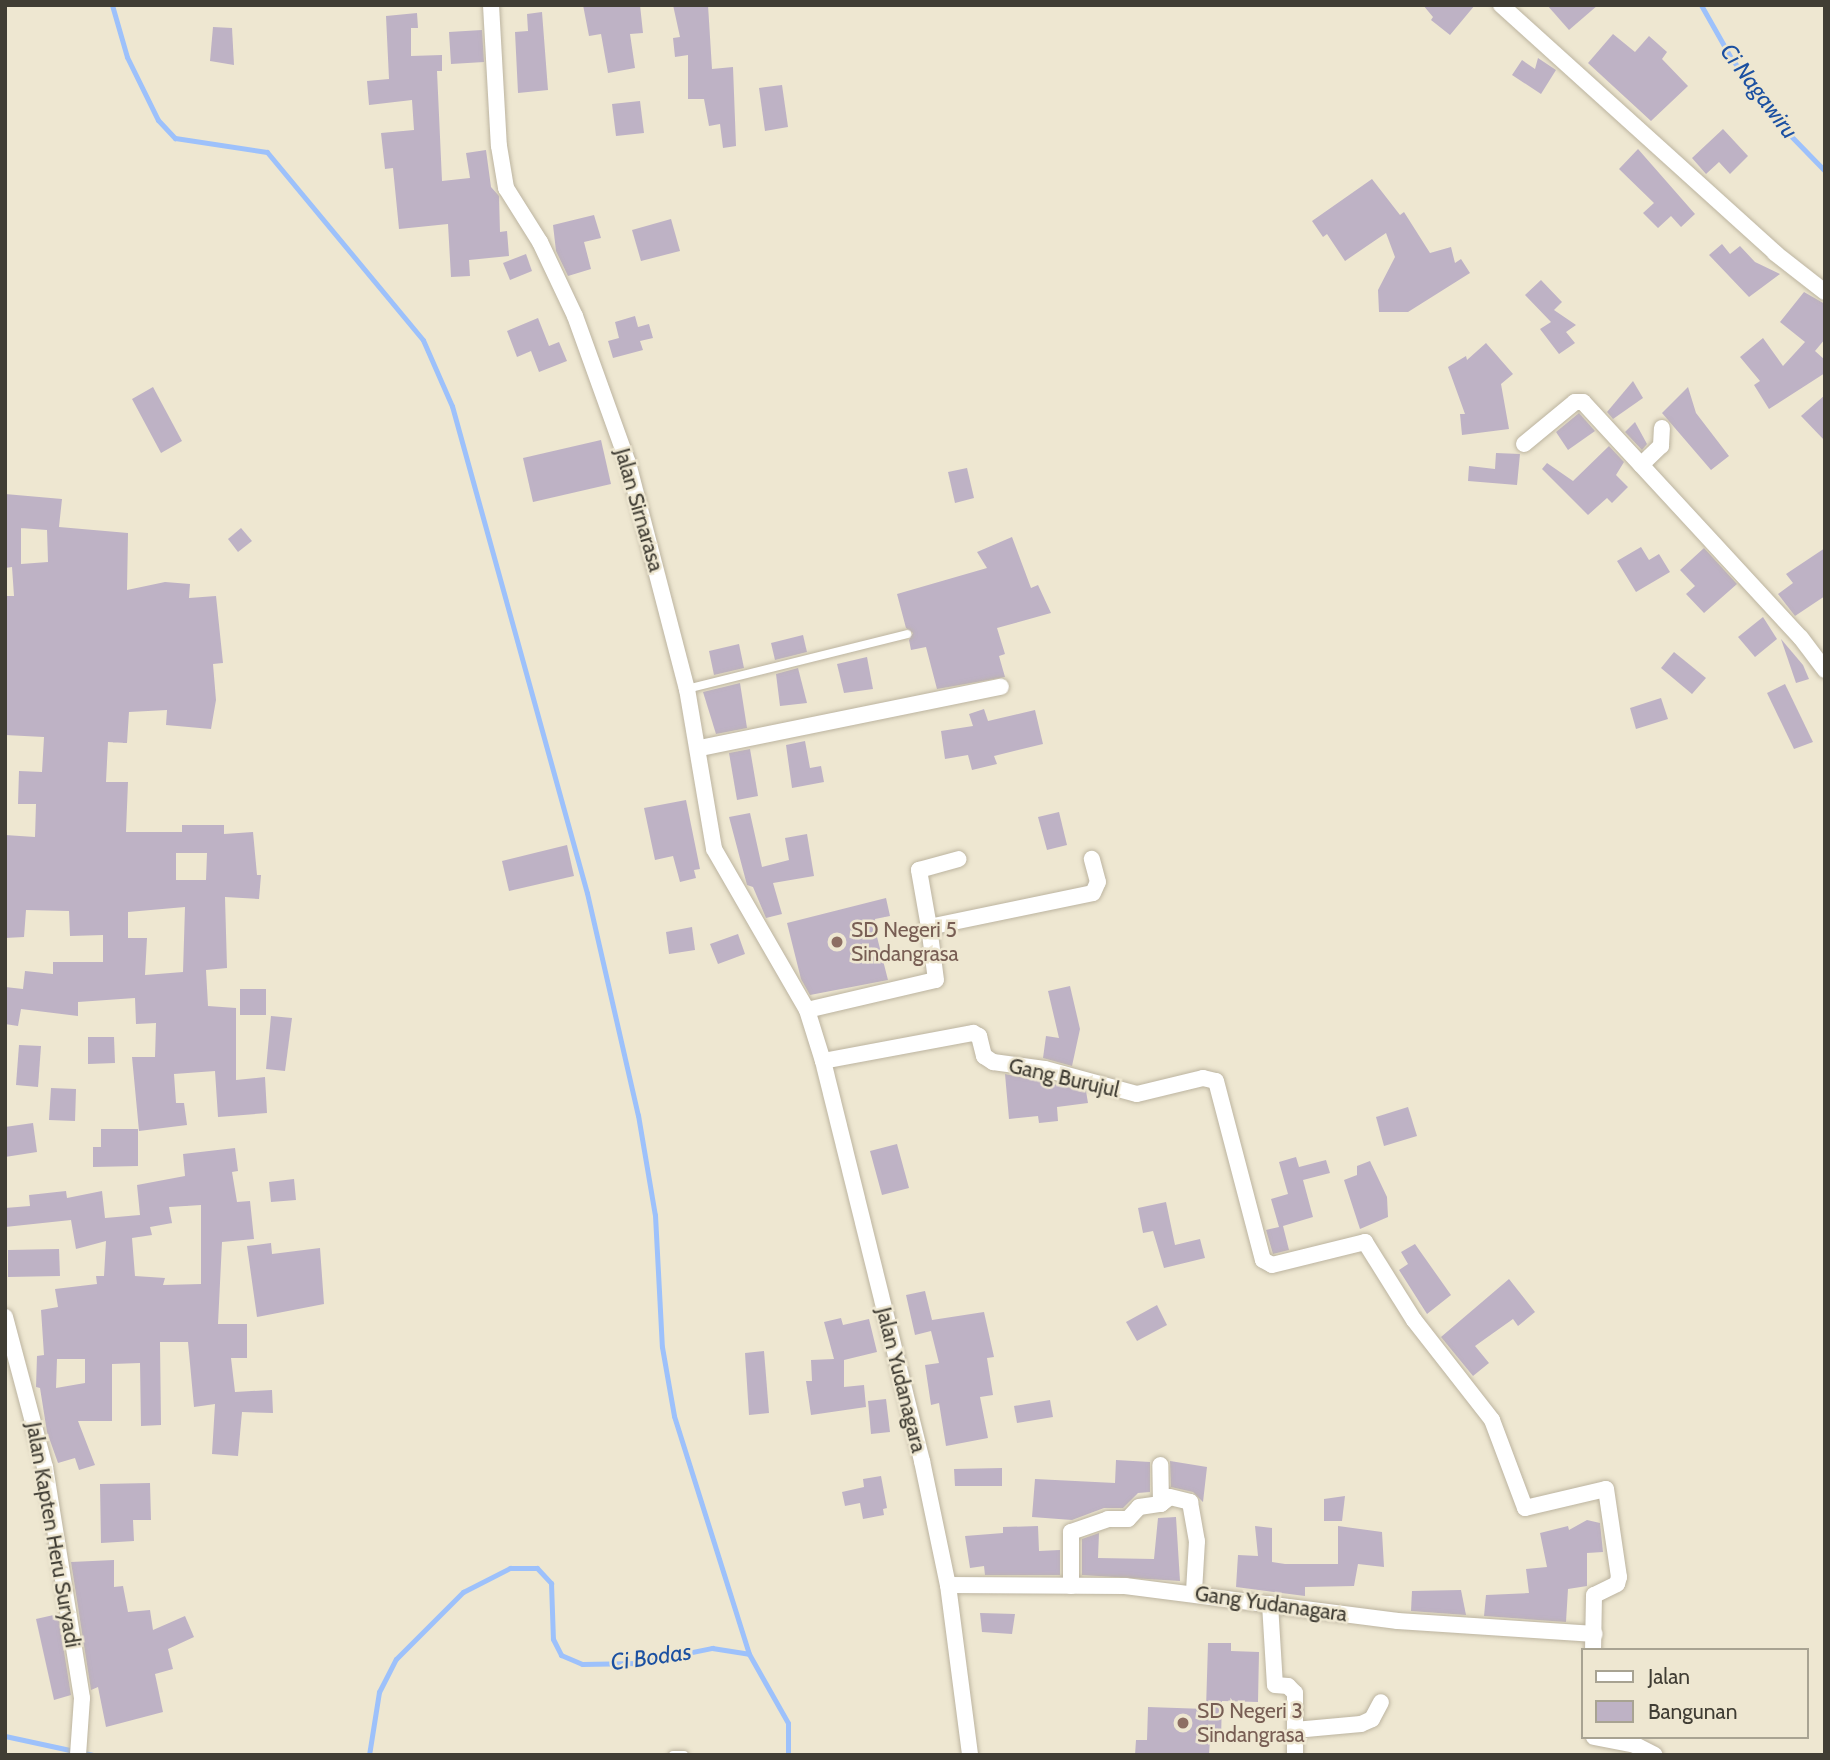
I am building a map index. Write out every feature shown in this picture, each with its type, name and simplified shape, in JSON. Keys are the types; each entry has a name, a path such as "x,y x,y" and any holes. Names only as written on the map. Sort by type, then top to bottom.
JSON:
{"street":[{"name":"Jalan Sirnarasa","path":"491,5 499,146 506,188 546,254 628,463 687,688 700,748 714,849 807,1010"},
{"path":"1501,5 1775,253 1825,292"},
{"path":"1524,443 1575,402 1583,402 1801,638 1825,670"},
{"path":"1641,466 1661,446 1662,428"},
{"path":"700,748 1002,687"},
{"path":"807,1010 937,979 919,870 959,859"},
{"path":"929,927 1093,893 1098,882 1092,859"},
{"name":"Jalan Yudanagara","path":"807,1010 823,1060 948,1585 970,1755"},
{"name":"Gang Burujul","path":"823,1060 973,1033 979,1037 984,1056 993,1062 1045,1069 1137,1094 1211,1078 1226,1109 1266,1264 1365,1242 1414,1320 1492,1420 1525,1508 1606,1489 1619,1581 1594,1595 1594,1642"},
{"name":"Jalan Kapten Heru Suryadi","path":"5,1317 45,1467 82,1698 78,1755"},
{"path":"1160,1465 1161,1504"},
{"path":"1071,1586 1071,1532 1108,1520 1128,1519 1139,1507 1161,1504 1170,1497 1190,1502 1197,1541 1194,1592"},
{"name":"Gang Yudanagara","path":"948,1585 1071,1586 1194,1592 1398,1621 1594,1642"},
{"path":"1270,1604 1275,1685 1288,1686 1295,1693 1295,1755"},
{"path":"1295,1730 1361,1724 1372,1719 1381,1702"},
{"path":"1604,1739 1635,1745 1655,1755"}],"lane":[{"path":"687,688 907,634"},
{"path":"673,1755 684,1755"}],"building":[{"path":"583,5 640,5 643,33 630,34 635,68 608,73 601,34 589,36"},
{"path":"673,5 708,5 712,69 733,67 736,146 723,148 720,124 709,126 704,99 688,99 688,55 675,57 673,38 680,37"},
{"path":"1423,5 1475,5 1450,35 1431,20 1433,17"},
{"path":"1547,5 1598,5 1569,30"},
{"path":"542,12 548,90 518,93 515,32 528,31 527,14"},
{"path":"417,13 418,28 411,28 411,56 442,55 442,71 437,71 442,181 470,178 466,153 486,150 491,187 499,196 500,232 507,231 509,256 469,260 470,276 451,277 448,224 399,229 393,168 385,169 381,133 414,130 412,100 369,105 367,81 389,79 386,16"},
{"path":"213,27 232,28 234,65 210,61"},
{"path":"482,30 484,62 451,64 449,32"},
{"path":"1613,34 1635,52 1649,36 1667,52 1662,59 1688,86 1651,121 1588,63"},
{"path":"1538,58 1556,70 1541,94 1512,75 1522,60 1535,69"},
{"path":"782,85 788,127 765,131 759,88"},
{"path":"640,101 644,133 616,136 612,104"},
{"path":"1723,129 1748,156 1730,174 1719,162 1706,174 1692,158"},
{"path":"1638,149 1695,214 1681,227 1671,216 1658,228 1643,213 1654,203 1619,169"},
{"path":"1372,179 1400,215 1404,212 1430,253 1451,247 1455,263 1461,259 1470,273 1408,312 1379,312 1378,290 1395,257 1386,233 1345,261 1327,234 1323,237 1312,221"},
{"path":"594,215 601,238 584,242 591,269 568,276 556,251 553,225"},
{"path":"671,219 680,251 641,261 632,230"},
{"path":"1722,244 1730,254 1740,246 1755,262 1780,274 1749,297 1709,255"},
{"path":"526,254 532,271 510,280 503,263"},
{"path":"1541,280 1562,302 1554,310 1576,325 1566,332 1575,343 1559,354 1540,329 1551,322 1525,295"},
{"path":"1804,292 1825,304 1825,339 1815,351 1825,360 1825,373 1769,409 1754,385 1760,381 1740,357 1763,338 1783,366 1805,342 1780,322"},
{"path":"635,316 638,327 649,324 653,338 640,341 643,350 613,358 608,341 619,338 615,322"},
{"path":"538,318 549,346 559,342 567,361 539,372 531,351 517,357 507,331"},
{"path":"1486,343 1513,374 1501,384 1509,429 1462,435 1460,414 1465,414 1448,367 1466,356 1467,360"},
{"path":"1633,381 1643,398 1613,419 1607,412"},
{"path":"153,387 182,441 161,453 132,399"},
{"path":"1688,387 1696,413 1729,456 1711,470 1662,413"},
{"path":"1825,395 1825,441 1801,416"},
{"path":"1579,413 1595,431 1568,450 1556,432"},
{"path":"1635,422 1647,444 1642,450 1625,432"},
{"path":"601,440 611,484 533,502 523,458"},
{"path":"1609,446 1624,462 1616,475 1628,487 1612,503 1607,498 1588,515 1542,469 1547,463 1573,481"},
{"path":"1496,453 1520,454 1517,485 1468,481 1469,466 1495,469"},
{"path":"967,468 974,498 955,503 948,472"},
{"path":"5,494 62,499 59,527 128,533 127,590 165,582 190,584 189,598 216,596 223,663 213,664 216,700 211,729 166,725 167,710 129,712 127,743 108,742 106,782 128,782 126,832 182,832 182,825 224,825 224,834 253,832 257,875 261,875 259,899 225,897 227,968 206,970 208,1006 236,1008 236,1080 265,1077 267,1113 218,1117 215,1071 174,1074 176,1103 184,1103 187,1125 139,1131 132,1057 155,1057 156,1023 136,1024 135,998 78,1002 78,1016 21,1009 18,1026 5,1024 5,987 23,989 25,971 53,974 53,962 103,962 103,935 70,936 69,911 26,910 24,937 5,938 5,835 35,837 36,804 18,804 19,771 42,772 44,737 5,735 5,596 14,596 12,567 5,568","holes":["21,528 47,530 48,562 21,564","176,853 207,853 206,880 176,880","185,907 183,972 145,975 147,938 128,938 128,912"]},
{"path":"241,528 252,541 238,552 228,539"},
{"path":"1012,537 1031,588 1038,585 1051,613 997,628 1005,654 999,656 1005,677 937,689 926,647 911,650 909,640 913,633 906,628 897,594 987,568 977,552"},
{"path":"1641,547 1649,560 1659,554 1670,572 1636,592 1617,561"},
{"path":"1704,548 1737,584 1704,613 1686,594 1695,586 1680,570"},
{"path":"1825,548 1825,596 1795,616 1778,594 1793,583 1786,574"},
{"path":"1763,617 1777,639 1755,657 1738,637"},
{"path":"803,635 807,652 775,660 771,643"},
{"path":"1781,639 1803,665 1809,679 1796,683"},
{"path":"739,644 744,668 714,675 709,651"},
{"path":"1674,652 1706,678 1692,694 1661,668"},
{"path":"867,657 873,689 844,693 837,664"},
{"path":"798,668 807,703 780,706 776,674"},
{"path":"740,683 747,728 716,734 703,692"},
{"path":"1785,684 1813,742 1794,749 1767,693"},
{"path":"1661,698 1668,719 1636,729 1630,708"},
{"path":"984,709 988,721 1035,710 1043,744 994,756 997,764 972,770 968,755 945,759 941,731 973,726 969,714"},
{"path":"805,741 810,768 821,766 824,782 792,788 786,745"},
{"path":"750,749 758,796 737,800 729,753"},
{"path":"686,800 700,869 694,870 696,878 680,882 673,856 655,860 644,808"},
{"path":"1059,812 1067,845 1047,850 1038,817"},
{"path":"750,813 762,867 789,860 785,838 807,834 814,876 773,883 782,914 766,918 753,887 747,885 729,817"},
{"path":"567,845 574,876 509,891 502,861"},
{"name":"SD Negeri 5 Sindangrasa","path":"886,898 890,916 875,919 888,980 810,995 801,979 787,923"},
{"path":"692,927 695,950 669,954 666,932"},
{"path":"738,934 745,954 718,964 710,944"},
{"path":"1070,986 1080,1029 1072,1066 1043,1058 1046,1036 1059,1038 1048,991"},
{"path":"240,989 266,989 266,1015 240,1015"},
{"path":"271,1016 292,1018 285,1071 266,1069"},
{"path":"88,1037 114,1037 115,1063 88,1064"},
{"path":"19,1045 41,1046 38,1087 16,1085"},
{"path":"1005,1074 1086,1091 1088,1103 1057,1107 1058,1121 1039,1123 1038,1116 1009,1119"},
{"path":"51,1088 76,1089 75,1121 49,1120"},
{"path":"1408,1107 1417,1136 1384,1146 1376,1117"},
{"path":"33,1123 37,1152 5,1157 5,1127"},
{"path":"101,1129 138,1129 138,1166 93,1167 93,1147 101,1147"},
{"path":"897,1144 909,1188 882,1195 870,1151"},
{"path":"235,1148 238,1171 232,1172 237,1202 250,1201 254,1239 222,1242 218,1324 247,1324 247,1358 231,1358 235,1392 272,1390 273,1413 242,1412 238,1456 212,1454 215,1404 194,1407 188,1342 160,1342 161,1425 141,1426 140,1363 112,1364 112,1421 78,1421 95,1465 79,1470 75,1458 58,1463 47,1432 40,1388 36,1387 37,1356 44,1355 41,1310 58,1307 55,1289 97,1284 96,1276 104,1276 106,1241 76,1249 71,1220 5,1227 5,1208 30,1206 29,1195 66,1191 67,1198 102,1191 105,1218 140,1215 137,1185 185,1176 183,1154","holes":["201,1205 201,1284 163,1285 165,1278 135,1276 132,1238 152,1235 150,1227 172,1223 169,1207","57,1359 85,1359 85,1383 56,1388"]},
{"path":"1296,1157 1299,1167 1326,1160 1330,1173 1303,1180 1313,1217 1283,1226 1289,1250 1273,1254 1266,1230 1279,1227 1271,1199 1288,1194 1279,1162"},
{"path":"1370,1161 1387,1197 1388,1217 1360,1229 1344,1180 1357,1175 1357,1166"},
{"path":"294,1179 296,1200 271,1202 269,1182"},
{"path":"1166,1202 1175,1245 1200,1239 1205,1258 1164,1268 1153,1231 1143,1233 1138,1208"},
{"path":"271,1243 272,1254 320,1248 324,1304 257,1317 247,1246"},
{"path":"1415,1244 1451,1295 1427,1314 1399,1270 1408,1264 1401,1252"},
{"path":"59,1249 60,1276 8,1277 8,1250"},
{"path":"1509,1279 1535,1312 1518,1326 1513,1319 1475,1346 1489,1363 1473,1376 1441,1337"},
{"path":"925,1291 932,1320 984,1312 994,1357 987,1358 993,1395 980,1397 988,1438 946,1446 939,1403 931,1405 925,1365 939,1363 931,1331 915,1335 906,1295"},
{"path":"1157,1305 1167,1325 1137,1341 1126,1322"},
{"path":"841,1318 843,1325 869,1319 877,1352 844,1360 844,1387 864,1385 866,1407 811,1415 806,1381 812,1381 811,1360 834,1359 824,1322"},
{"path":"764,1351 769,1413 749,1415 745,1353"},
{"path":"886,1399 890,1432 871,1434 868,1401"},
{"path":"1050,1400 1053,1417 1017,1423 1014,1406"},
{"path":"1116,1460 1150,1462 1150,1492 1138,1493 1123,1508 1104,1508 1072,1520 1032,1517 1035,1479 1115,1483"},
{"path":"1170,1461 1207,1467 1203,1502 1193,1492 1171,1487"},
{"path":"1002,1468 1002,1486 955,1486 954,1469"},
{"path":"881,1476 887,1508 883,1509 884,1515 863,1519 860,1503 845,1506 842,1492 864,1487 863,1479"},
{"path":"150,1483 151,1520 133,1520 134,1541 101,1543 100,1484"},
{"path":"1345,1496 1342,1521 1324,1521 1324,1499"},
{"path":"1176,1517 1180,1581 1082,1575 1082,1539 1099,1533 1098,1558 1154,1559 1158,1518"},
{"path":"1587,1520 1600,1523 1603,1552 1587,1553 1587,1586 1568,1589 1566,1622 1484,1616 1486,1595 1529,1593 1526,1569 1547,1567 1540,1533 1568,1526 1569,1530"},
{"path":"1038,1526 1039,1551 1060,1550 1060,1575 985,1575 984,1566 970,1568 965,1536 1003,1533 1003,1527"},
{"path":"1255,1526 1272,1528 1272,1562 1285,1564 1338,1564 1338,1526 1382,1532 1384,1567 1358,1564 1354,1586 1305,1587 1305,1596 1236,1587 1238,1555 1258,1556"},
{"path":"114,1560 114,1587 123,1586 128,1612 150,1610 153,1630 185,1616 194,1637 168,1649 173,1669 155,1674 163,1712 106,1727 98,1687 91,1690 71,1562"},
{"path":"1461,1590 1466,1615 1411,1611 1412,1591"},
{"path":"980,1613 1015,1614 1012,1634 982,1632"},
{"path":"58,1614 71,1695 54,1700 36,1619"},
{"path":"1208,1643 1231,1643 1231,1651 1259,1652 1258,1702 1222,1701 1221,1739 1210,1739 1209,1755 1135,1755 1136,1740 1147,1740 1148,1707 1206,1709"}],"waterway":[{"path":"112,5 127,57 158,120 175,138 267,152 423,340 452,406 587,893 638,1115 655,1215 662,1347 674,1416 749,1654"},
{"name":"Ci Nagawiru","path":"1701,5 1731,58 1789,134 1825,171"},
{"name":"Ci Bodas","path":"369,1755 379,1692 396,1659 463,1592 510,1568 537,1568 551,1583 553,1639 561,1655 582,1664 638,1663 712,1648 749,1654 788,1723 788,1755"},
{"name":"Ci Bodas","path":"5,1736 93,1755"}],"place":[{"name":"SD Negeri 5 Sindangrasa","path":"837,942"},
{"name":"SD Negeri 3 Sindangrasa","path":"1183,1723"}]}
